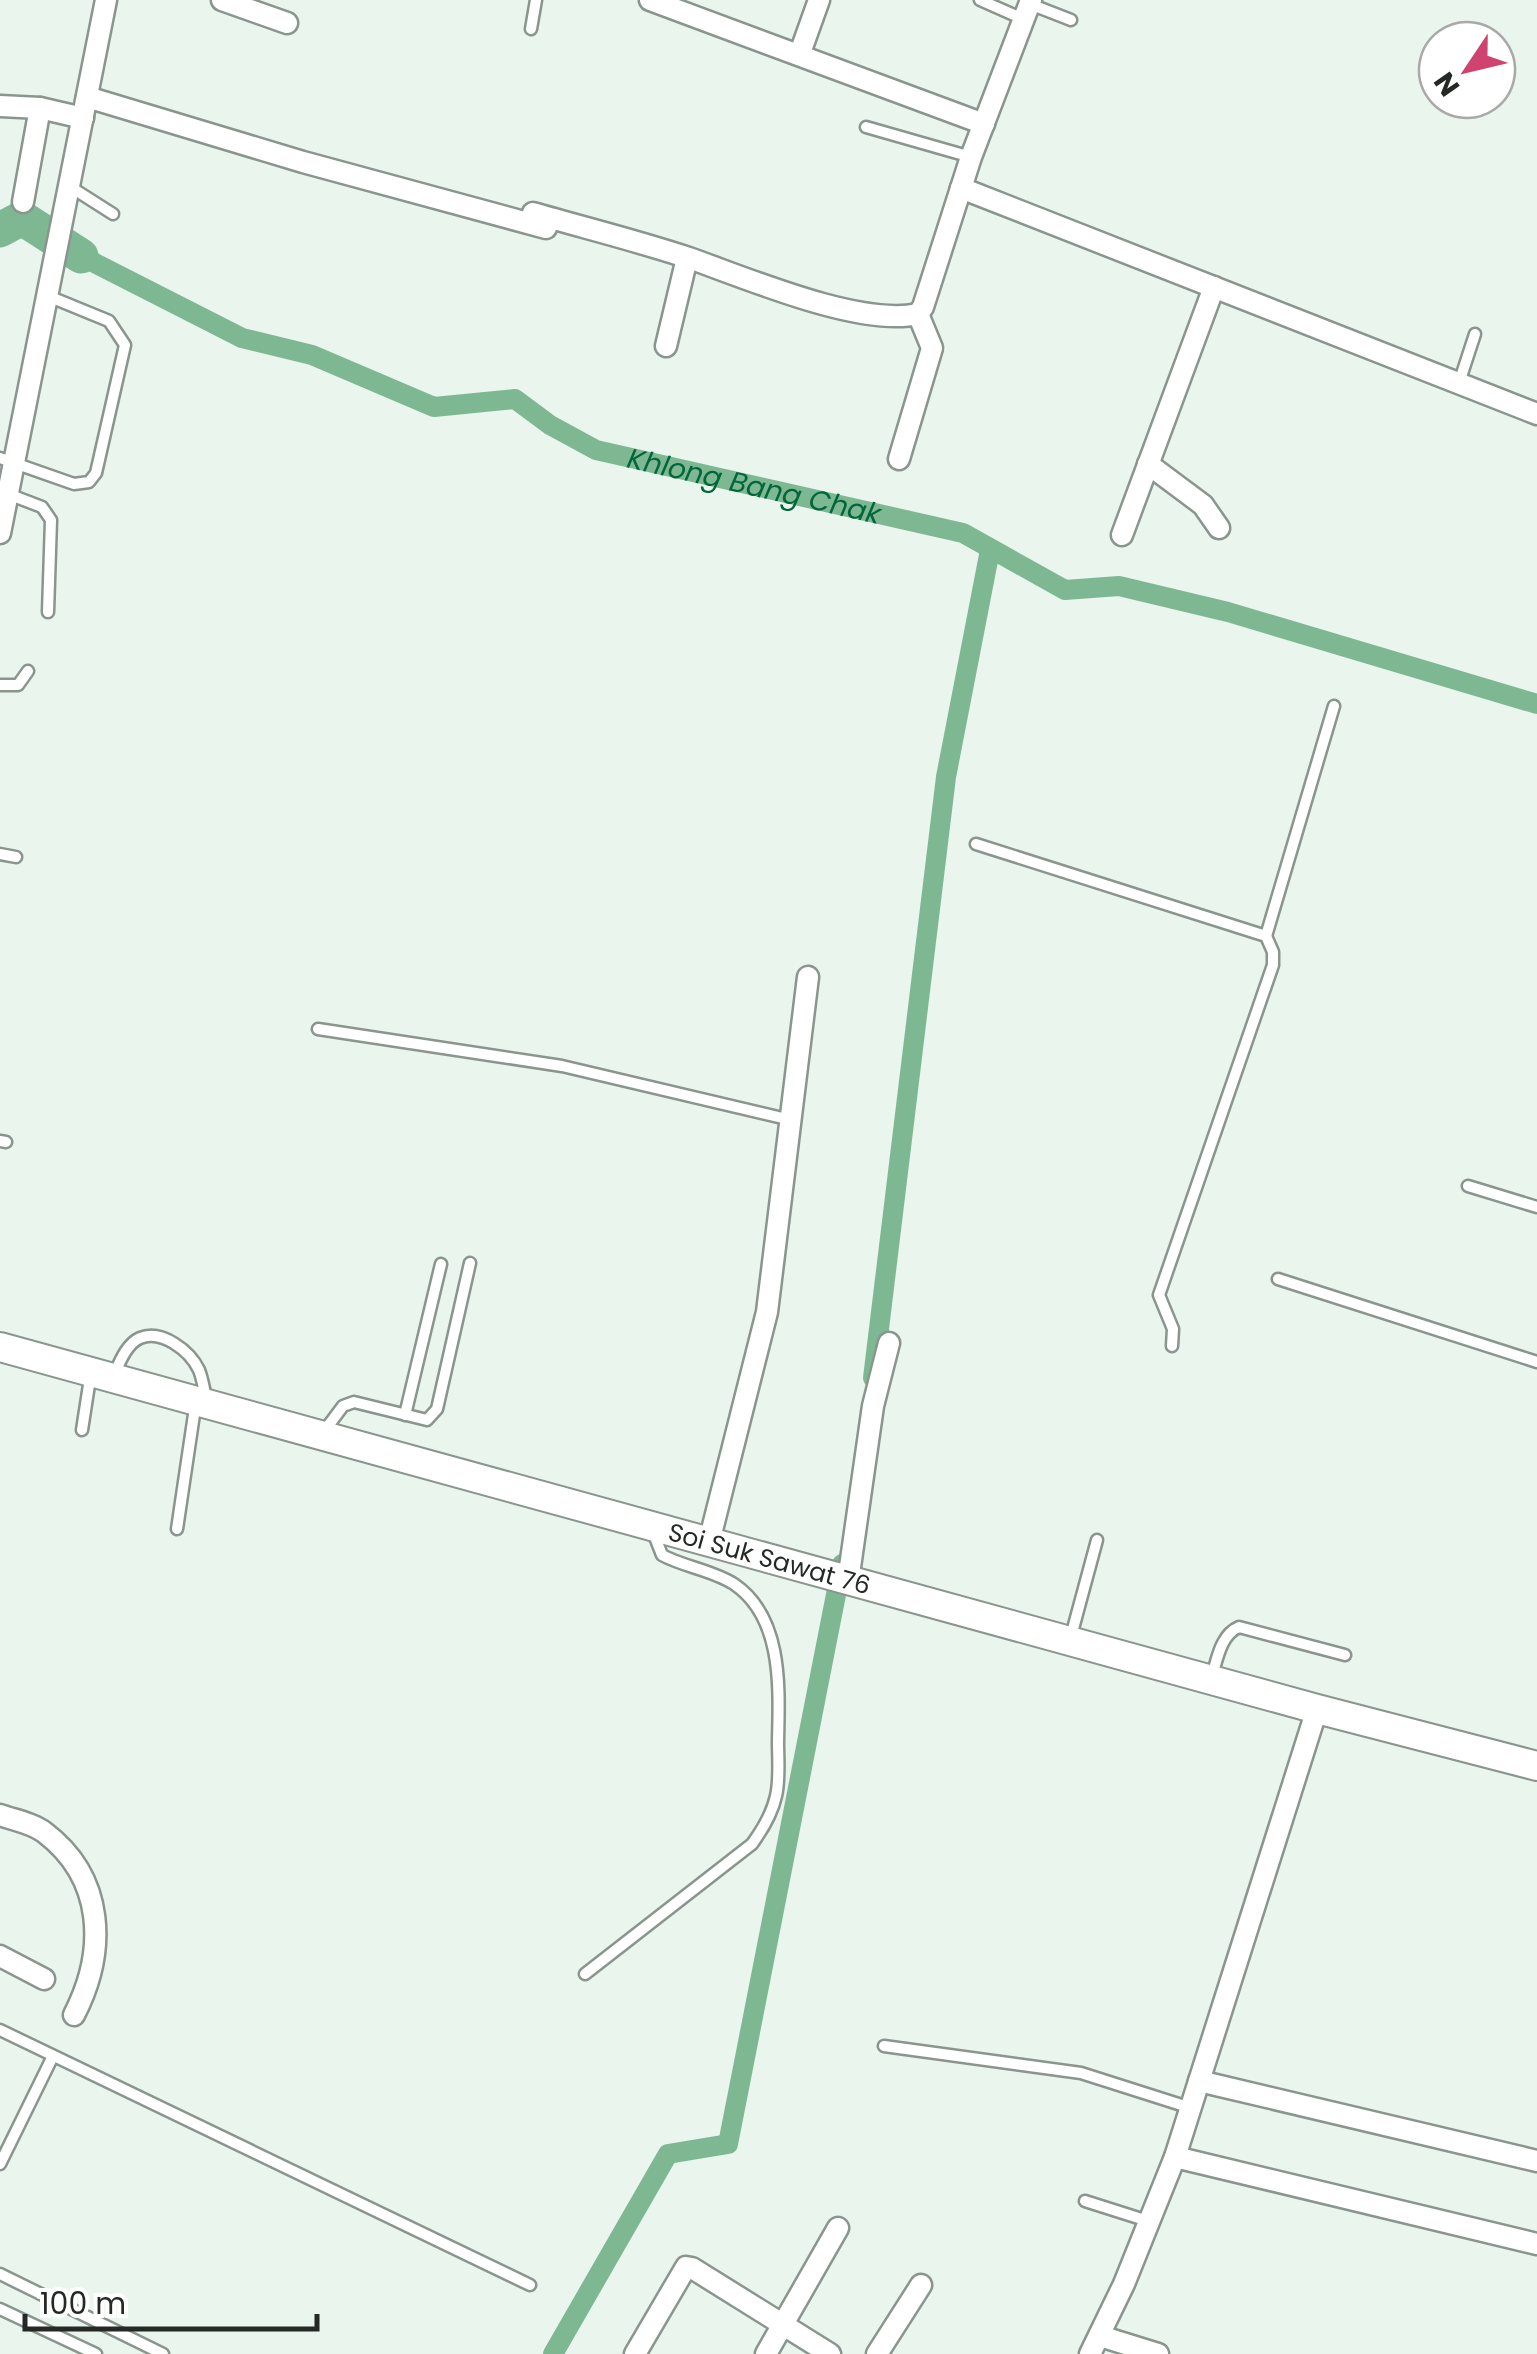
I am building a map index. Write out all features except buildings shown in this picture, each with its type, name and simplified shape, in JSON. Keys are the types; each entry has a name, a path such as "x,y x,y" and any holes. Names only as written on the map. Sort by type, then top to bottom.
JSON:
{"street":[{"path":"0,533 8,494 7,460 48,295 106,0"},
{"path":"222,0 287,22"},
{"path":"650,0 984,124"},
{"path":"800,54 819,0"},
{"path":"533,213 687,258 771,289 880,317 918,314 924,307 971,157 1028,8"},
{"path":"87,96 303,162 637,252"},
{"path":"0,106 40,108 82,118"},
{"path":"23,202 40,108"},
{"path":"961,188 1537,414"},
{"path":"666,346 687,258"},
{"path":"1122,534 1214,288"},
{"path":"899,459 932,348 918,314"},
{"path":"1148,464 1203,506 1220,528"},
{"path":"709,1542 767,1312 808,977"},
{"path":"836,1577 889,1342"},
{"name":"Soi Suk Sawat 76","path":"0,1347 1070,1642 1537,1766"},
{"path":"1158,2354 1095,2345 1175,2157 1317,1709"},
{"path":"0,1814 41,1829 70,1856 86,1880 96,1912 88,1988 74,2015"},
{"path":"0,1956 44,1979"},
{"path":"1199,2081 1537,2162"},
{"path":"1175,2157 1537,2244"},
{"path":"766,2354 838,2228"},
{"path":"635,2354 686,2267 830,2354"},
{"path":"877,2354 921,2285"}],"lane":[{"path":"531,29 536,0"},
{"path":"980,0 1071,20"},
{"path":"866,128 971,157"},
{"path":"69,186 113,214"},
{"path":"7,460 74,484 89,482 96,473 124,346 108,322 48,295"},
{"path":"1459,383 1475,334"},
{"path":"8,494 42,507 51,520 48,612"},
{"path":"0,685 18,685 28,672"},
{"path":"1172,1346 1173,1328 1159,1294 1273,966 1273,952 1266,936 1334,706"},
{"path":"976,844 1266,936"},
{"path":"0,854 16,857"},
{"path":"318,1029 562,1066 791,1120"},
{"path":"1468,1186 1537,1207"},
{"path":"321,1435 344,1406 354,1402 427,1420 437,1410 470,1263"},
{"path":"404,1415 441,1264"},
{"path":"1278,1279 1537,1362"},
{"path":"82,1430 101,1375 140,1338 166,1338 188,1354 198,1368 202,1402 178,1529"},
{"path":"584,1974 752,1844 767,1823 778,1792 779,1683 776,1652 762,1621 734,1584 662,1555 652,1526"},
{"path":"1070,1642 1097,1540"},
{"path":"1211,1680 1225,1638 1230,1630 1239,1627 1345,1655"},
{"path":"0,2030 530,2285"},
{"path":"884,2046 1066,2070 1192,2108"},
{"path":"0,2164 53,2056"},
{"path":"1085,2200 1149,2222"},
{"path":"0,2274 163,2354"},
{"path":"0,2309 96,2354"}],"waterway":[{"name":"Khlong Bang Chak","path":"0,230 22,218 81,256"},
{"name":"Khlong Bang Chak","path":"81,256 242,338 312,355 434,407 515,399 550,425 596,450 963,533 1065,590 1119,586 1228,612 1537,704"},
{"path":"873,1378 946,777 990,550"},
{"path":"553,2354 668,2154 728,2144 842,1564"}]}
